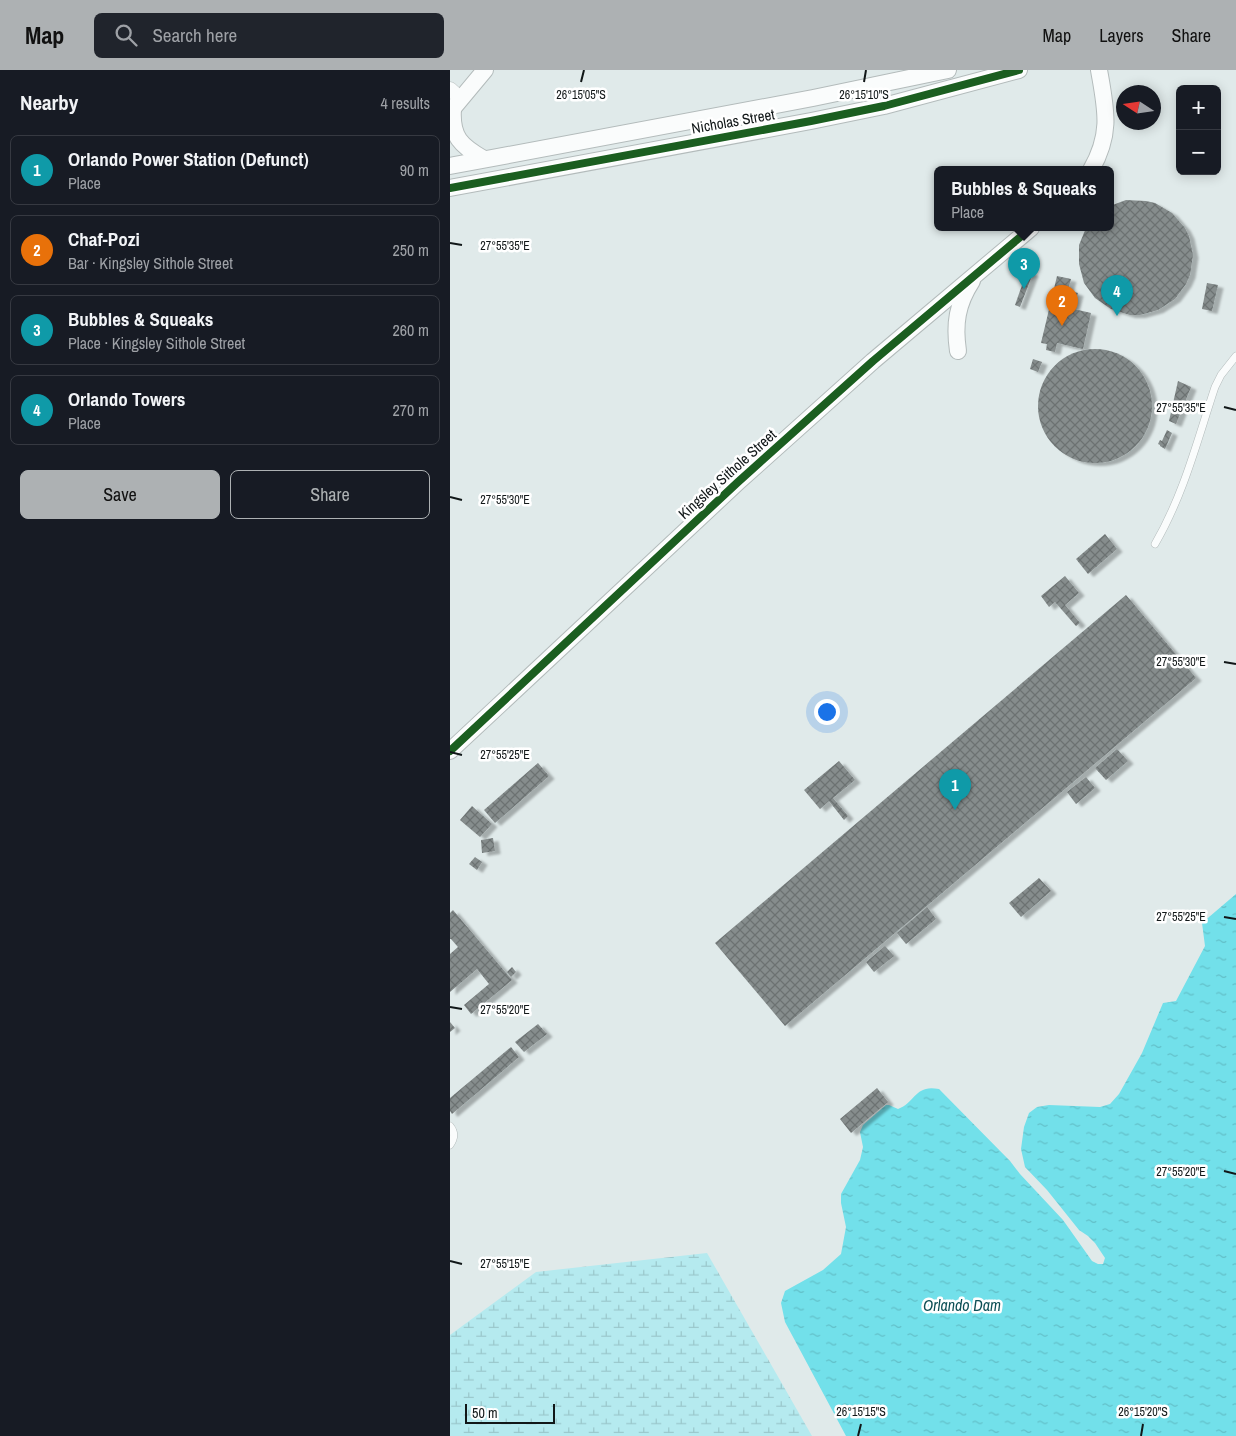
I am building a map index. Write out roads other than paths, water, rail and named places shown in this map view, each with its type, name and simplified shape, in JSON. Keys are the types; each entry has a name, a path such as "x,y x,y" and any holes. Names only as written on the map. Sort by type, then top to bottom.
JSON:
{"street":[{"path":"484,159 471,151 458,138 452,120 454,102 485,70"},
{"name":"Nicholas Street","path":"450,166 813,98 948,70"},
{"name":"Nicholas Street","path":"450,188 884,106 1019,70"},
{"path":"1093,166 1104,141 1106,121 1105,102 1099,70"},
{"name":"Kingsley Sithole Street","path":"450,750 738,482 873,361 1027,231"},
{"path":"958,351 957,318 963,299 977,272"}],"lane":[{"path":"1155,544 1185,482 1215,387 1221,375 1236,356"},
{"path":"450,1126 454,1130 454,1136 450,1145"}],"water":[{"name":"Orlando Dam","path":"1236,894 1236,1436 846,1436 785,1322 781,1303 785,1291 823,1270 841,1254 846,1227 841,1194 860,1160 863,1147 860,1132 863,1125 886,1105 898,1109 909,1102 920,1091 931,1088 939,1089 1010,1161 1063,1220 1092,1261 1103,1264 1105,1258 1095,1243 1079,1230 1047,1190 1025,1167 1021,1149 1024,1127 1029,1113 1037,1107 1049,1105 1100,1107 1110,1104 1119,1094 1142,1053 1163,1003 1176,1001 1205,946 1202,923"}],"place":[{"name":"Bubbles & Squeaks","path":"1024,289"},
{"name":"Orlando Towers","path":"1117,316"},
{"name":"Chaf-Pozi","path":"1062,326"},
{"name":"Orlando Power Station (Defunct)","path":"955,810"}]}
